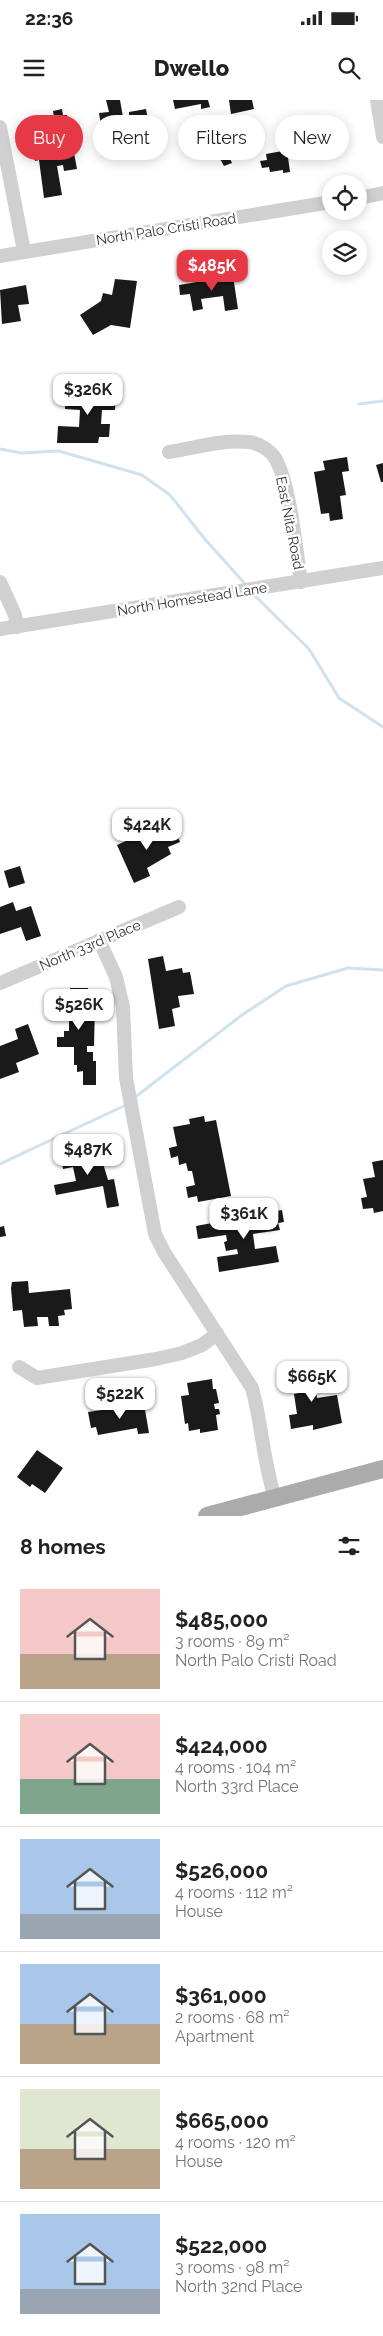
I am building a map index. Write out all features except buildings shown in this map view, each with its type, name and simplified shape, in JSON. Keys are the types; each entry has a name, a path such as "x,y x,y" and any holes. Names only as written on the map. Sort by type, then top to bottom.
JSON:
{"main road":[{"path":"207,1516 383,1469"}],"street":[{"path":"377,100 383,136"},
{"path":"0,127 24,252"},
{"path":"367,196 383,193"},
{"name":"North Palo Cristi Road","path":"0,256 322,203"},
{"name":"East Nita Road","path":"168,452 249,442 262,446 274,456 282,474 301,582"},
{"name":"North Homestead Lane","path":"0,629 383,568"},
{"path":"0,582 15,615 17,627"},
{"name":"North 33rd Place","path":"0,983 179,907"},
{"path":"99,940 116,977 123,1007 124,1064 155,1234 164,1252 252,1388 267,1476 275,1498"},
{"path":"19,1367 37,1378 107,1367 182,1353 202,1345 217,1334"}],"waterway":[{"path":"359,404 383,401"},
{"path":"0,449 21,453 59,451 142,475 170,495 204,538 247,586"},
{"path":"252,593 309,649 339,698 383,727"},
{"path":"134,1098 242,1015 286,986 348,968 383,970"},
{"path":"0,1164 126,1105"}]}
